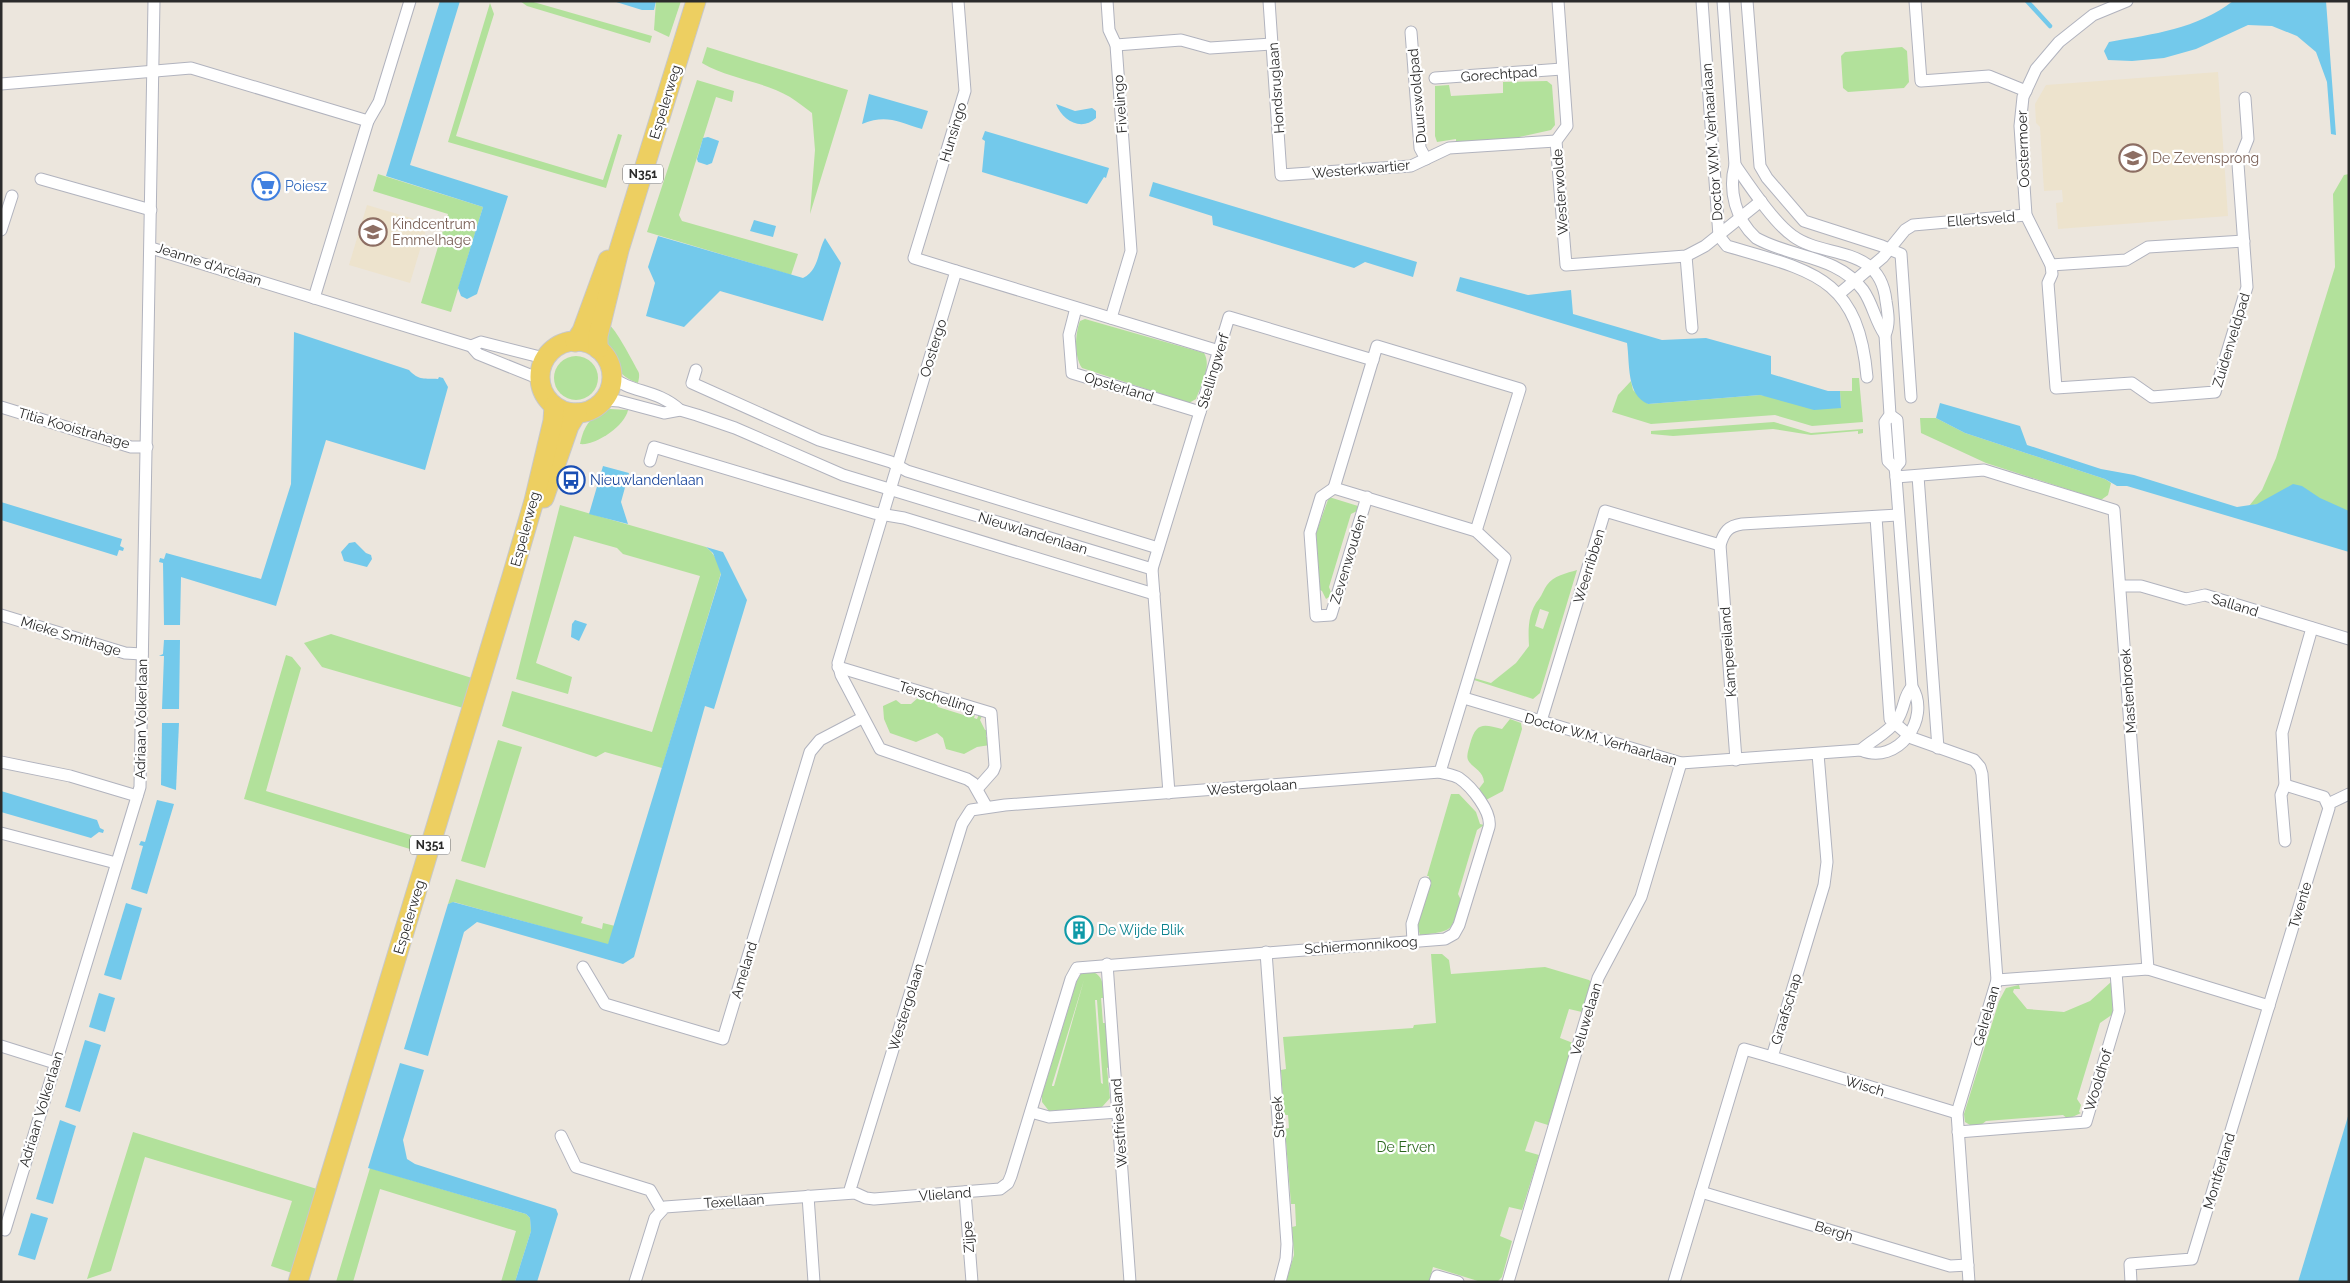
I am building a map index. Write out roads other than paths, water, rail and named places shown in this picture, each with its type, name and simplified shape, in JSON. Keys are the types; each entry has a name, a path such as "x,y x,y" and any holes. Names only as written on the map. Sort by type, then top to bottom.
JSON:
{"main road":[{"name":"Espelerweg","path":"575,342 582,331 590,302 606,267 688,1"},
{"name":"Espelerweg","path":"598,349 598,336 619,250 696,1"},
{"path":"575,342 587,343 598,349 608,361 612,377 610,389 604,400 590,410 577,413 565,412 554,406 544,394 540,379 542,367 547,356 557,347 575,342"},
{"name":"Espelerweg","path":"298,1282 515,567 534,501 554,406"},
{"name":"Espelerweg","path":"307,1282 541,506 569,426 577,413"}],"street":[{"name":"Jeanne d'Arclaan","path":"154,1 151,248 471,346 478,354 540,379"},
{"path":"314,298 357,154 368,121 379,102 410,1"},
{"name":"Hunsingo","path":"956,271 914,258 965,91 958,1"},
{"path":"1107,1 1109,30 1116,45 1181,40 1210,48 1272,44"},
{"name":"Hondsruglaan","path":"1269,1 1282,175"},
{"name":"Westerwolde","path":"1558,1 1567,126 1556,141 1566,265 1686,256 1695,253 1761,201"},
{"name":"Doctor W.M. Verhaarlaan","path":"1702,1 1718,236 1727,246 1812,273 1839,294 1849,306 1856,322 1862,362 1867,377"},
{"name":"Doctor W.M. Verhaarlaan","path":"1723,1 1736,165 1732,177 1735,204 1741,218 1749,232 1760,240 1828,263 1854,281 1866,295 1879,327 1885,335"},
{"path":"1747,1 1758,159 1763,172 1804,221 1899,252 1902,261 1913,391"},
{"name":"Oostermoer","path":"1915,1 1921,81 1989,76 2026,91 2020,120 2026,216"},
{"path":"2026,91 2040,64 2067,34 2093,15 2127,1"},
{"name":"Duurswoldpad","path":"1411,32 1420,148 1426,159"},
{"name":"Fivelingo","path":"1110,318 1131,250 1116,45"},
{"path":"1,84 193,68 368,121"},
{"name":"Gorechtpad","path":"1435,78 1562,69"},
{"name":"Zuidenveldpad","path":"2051,265 2052,274 2048,283 2056,388 2132,384 2152,397 2216,392 2247,291 2238,164 2248,140 2245,98"},
{"name":"Westerkwartier","path":"1282,175 1406,166 1449,148 1556,141"},
{"name":"Doctor W.M. Verhaarlaan","path":"1736,165 1761,201 1793,236 1845,254 1870,268 1879,278 1885,293 1888,327 1885,335 1890,415 1897,420 1898,425 1900,462 1896,472 1898,515 1912,687 1915,693 1916,714 1914,726 1909,736 1900,745 1889,750 1868,754 1861,750"},
{"path":"41,179 150,210"},
{"path":"1,230 12,196"},
{"name":"Ellertsveld","path":"1890,249 1905,230 1916,224 2026,216 2051,265"},
{"path":"2051,265 2126,260 2148,247 2244,241"},
{"name":"Adriaan Volkerlaan","path":"3,1229 137,796 140,780 151,248"},
{"path":"1839,294 1890,249"},
{"path":"1686,256 1692,328"},
{"path":"956,271 1219,351"},
{"name":"Oostergo","path":"897,466 956,271"},
{"name":"Opsterland","path":"1076,308 1069,335 1072,373 1200,412"},
{"name":"Stellingwerf","path":"1152,569 1229,317 1373,360"},
{"name":"Jeanne d'Arclaan","path":"471,346 481,342 547,356"},
{"path":"1334,488 1377,346 1520,389 1476,531"},
{"name":"Nieuwlandenlaan","path":"696,370 692,384 819,440 907,471 1158,548"},
{"name":"Nieuwlandenlaan","path":"612,377 625,385 669,400 680,410 735,428 828,470 1152,569"},
{"name":"Nieuwlandenlaan","path":"604,400 618,401 664,413 680,410"},
{"name":"Titia Kooistrahage","path":"1,407 131,446 147,447"},
{"name":"Nieuwlandenlaan","path":"650,461 654,446 882,514 904,518 1154,594"},
{"path":"897,466 838,657 838,667 875,744 883,752 965,778 973,783 986,806"},
{"name":"Mastenbroek","path":"1896,472 1918,476 1984,470 2114,510 2148,969"},
{"path":"1918,476 1938,748"},
{"name":"Zevenwouden","path":"1367,498 1331,615 1316,616 1310,533 1321,497 1334,488 1476,531 1505,558 1464,698"},
{"name":"Weerribben","path":"1541,721 1605,512 1720,545"},
{"path":"1720,545 1725,532 1735,525 1898,515"},
{"path":"1876,517 1890,719 1909,736"},
{"name":"Kampereiland","path":"1720,545 1736,760"},
{"path":"1152,569 1169,793"},
{"name":"Salland","path":"2120,586 2141,586 2186,599 2205,596 2349,639"},
{"name":"Mieke Smithage","path":"1,615 125,653 142,654"},
{"path":"2285,840 2281,795 2284,786 2283,727 2312,628"},
{"name":"Terschelling","path":"838,667 991,713 995,766 994,771 977,789"},
{"name":"Doctor W.M. Verhaarlaan","path":"1464,698 1681,763 1861,750 1883,736 1895,723 1903,709 1906,693 1912,687"},
{"path":"1440,772 1464,698"},
{"name":"Ameland","path":"583,967 606,1004 723,1039 809,755 815,744 862,718"},
{"name":"Gelrelaan","path":"1909,736 1974,760 1981,770 1997,980 1957,1114 1969,1282"},
{"name":"Graafschap","path":"1674,1282 1744,1050 1772,1058 1826,873 1818,754"},
{"path":"1,762 70,776 137,796"},
{"name":"Veluwelaan","path":"1508,1282 1598,978 1641,898 1681,763"},
{"name":"Westergolaan","path":"849,1193 962,824 971,810 986,806 1440,772"},
{"name":"Schiermonnikoog","path":"1076,969 1081,966 1442,939 1456,931 1490,823 1487,811 1459,778 1440,772"},
{"path":"2284,786 2324,798 2328,804 2349,794"},
{"name":"Twente","path":"2269,1006 2324,826 2329,808 2328,804"},
{"path":"1,833 116,863"},
{"path":"1414,941 1412,924 1425,883"},
{"name":"Streek","path":"1266,952 1288,1244 1280,1282"},
{"name":"Westfriesland","path":"1107,964 1130,1282"},
{"name":"Vlieland","path":"808,1196 849,1193 874,1199 998,1190 1008,1183 1076,969"},
{"path":"1997,980 2148,969 2269,1006"},
{"name":"Wooldhof","path":"1958,1132 2086,1122 2119,1010 2116,972"},
{"name":"Montferland","path":"2131,1282 2130,1264 2192,1259 2269,1006"},
{"path":"1,1046 55,1063"},
{"name":"Wisch","path":"1772,1058 1957,1114"},
{"path":"1031,1112 1049,1117 1118,1112"},
{"path":"561,1136 576,1167 650,1190 661,1209 655,1218 635,1282"},
{"name":"Zijpe","path":"965,1192 972,1282"},
{"name":"Bergh","path":"1701,1192 1950,1266 1968,1265"},
{"path":"808,1196 814,1282"},
{"name":"Texellaan","path":"661,1209 669,1206 808,1196"},
{"path":"1435,1282 1437,1276 1458,1282"}],"water":[{"path":"440,1 460,1 410,165 508,196 477,294 467,299 461,296 458,288 483,207 386,176"},
{"path":"613,1 656,1 654,10 642,10"},
{"path":"2233,1 2326,1 2336,135 2331,134 2327,82 2316,52 2297,36 2272,26 2248,25 2196,49 2164,58 2132,61 2108,60 2104,51 2109,42 2158,33 2190,24 2205,18"},
{"path":"869,94 928,111 922,129 885,119 862,124"},
{"path":"1056,104 1075,111 1092,108 1096,111 1096,118 1084,124 1078,124 1067,119"},
{"path":"985,131 1109,168 1106,178 1104,177 1087,204 982,172 985,141 982,139"},
{"path":"708,137 719,141 712,163 707,165 698,162 697,159 703,138"},
{"path":"1153,182 1417,262 1413,277 1365,262 1354,268 1213,225 1212,216 1149,196"},
{"path":"754,220 776,226 773,237 750,231"},
{"path":"658,236 803,278 815,266 825,238 841,263 823,321 720,291 684,327 646,316 655,283 648,267"},
{"path":"1460,277 1528,295 1571,290 1573,314 1662,340 1706,338 1771,356 1771,374 1828,391 1840,391 1841,408 1814,410 1760,395 1648,404 1641,400 1632,386 1627,343 1456,291"},
{"path":"294,332 409,370 419,377 426,379 443,378 448,387 425,470 326,440 276,606 181,577 180,625 164,625 163,563 159,562 160,558 164,559 166,553 261,579 291,484"},
{"path":"1940,403 2020,426 2027,445 2101,469 2134,475 2237,507 2257,504 2293,484 2302,486 2320,498 2349,511 2349,552 2127,486 2117,486 2105,479 1965,433 1936,418"},
{"path":"603,466 629,473 621,502 628,524 589,514"},
{"path":"1,502 122,539 120,546 124,548 123,551 119,550 117,556 1,520"},
{"path":"355,542 366,553 371,555 372,559 367,567 344,561 341,552 349,543"},
{"path":"706,547 723,552 747,600 714,709 705,706 634,957 623,964 477,922 464,932 428,1056 404,1049 448,904 453,902 608,944 721,574 713,553"},
{"path":"575,620 587,624 579,641 571,637 572,624"},
{"path":"164,640 180,640 179,709 162,709 164,656 159,656 163,654"},
{"path":"162,723 179,723 176,790 161,785"},
{"path":"1,791 97,820 100,828 104,830 103,833 99,832 91,838 1,812"},
{"path":"157,800 174,804 147,894 131,889 143,846 139,845 141,841 145,842"},
{"path":"126,903 142,908 121,980 104,975"},
{"path":"99,993 115,998 105,1032 89,1027"},
{"path":"85,1040 101,1045 80,1112 65,1107"},
{"path":"400,1063 424,1070 403,1140 407,1159 415,1164 556,1209 558,1214 537,1282 515,1282 531,1231 530,1218 526,1214 368,1168"},
{"path":"2349,1113 2349,1282 2298,1282 2343,1133"},
{"path":"60,1120 76,1126 53,1204 36,1199"},
{"path":"31,1213 48,1218 35,1260 18,1255"}],"waterway":[{"path":"2027,1 2050,26"}],"place":[{"name":"De Zevensprong","path":"2133,158"},
{"name":"Poiesz","path":"266,186"},
{"name":"Kindcentrum Emmelhage","path":"373,232"},
{"name":"Nieuwlandenlaan","path":"571,480"},
{"name":"De Wijde Blik","path":"1079,930"}],"park label":[{"name":"De Erven","path":"1406,1147"}]}
